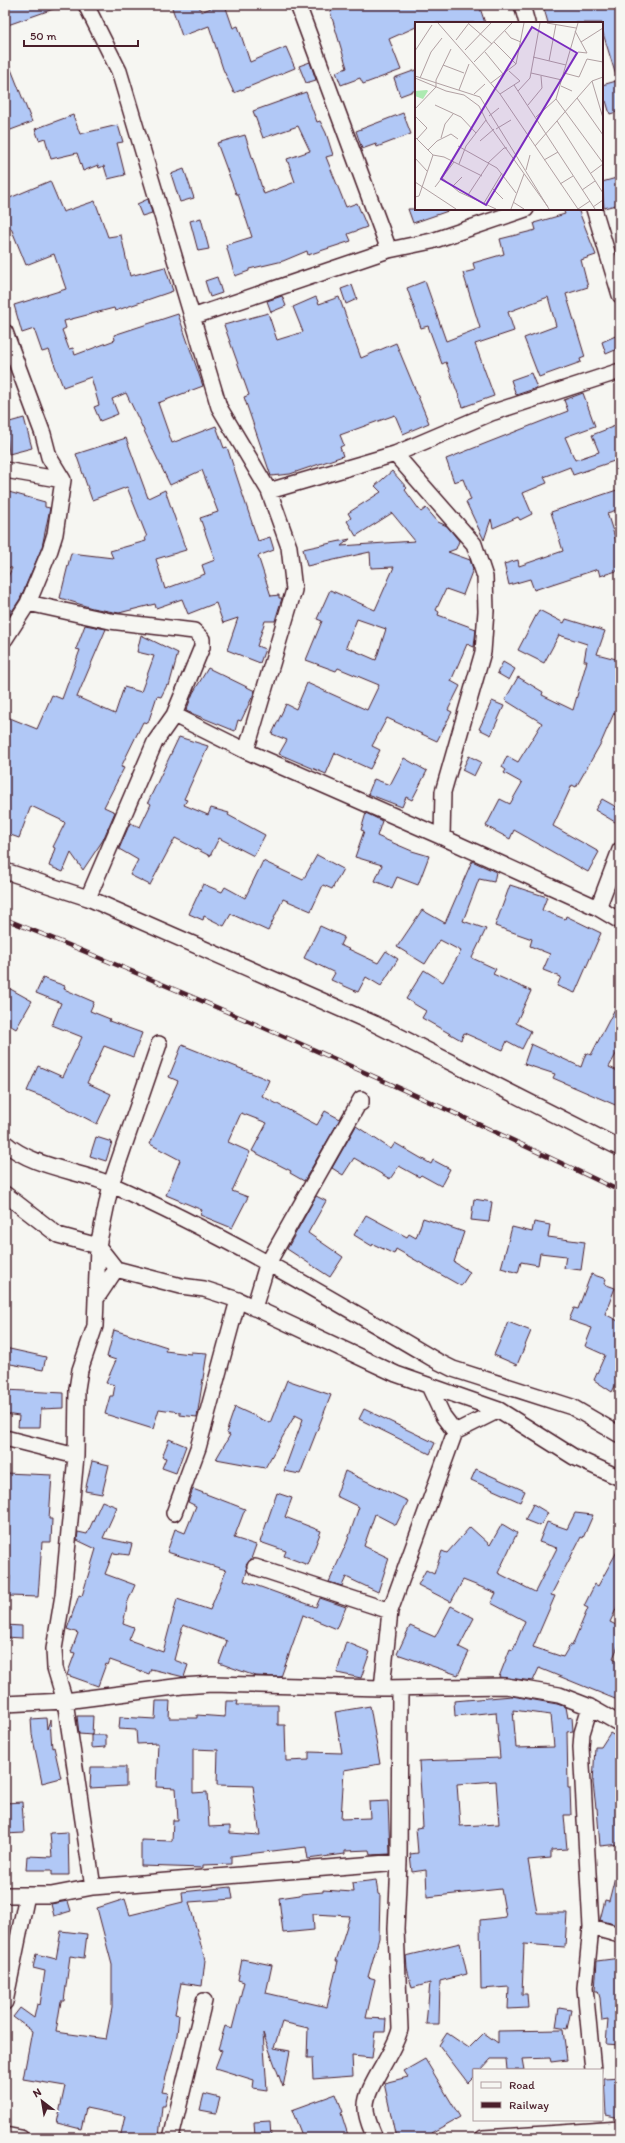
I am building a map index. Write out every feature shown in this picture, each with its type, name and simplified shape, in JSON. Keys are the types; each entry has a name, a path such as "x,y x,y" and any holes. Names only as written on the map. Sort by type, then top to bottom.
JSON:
{"street":[{"path":"86,5 119,71 219,407 269,491 289,547 294,590 246,751"},
{"path":"298,5 389,250"},
{"path":"522,5 527,22"},
{"path":"192,317 389,250 432,241 523,210"},
{"path":"594,210 619,290"},
{"path":"5,332 43,434 49,457 63,480 55,534 28,603 5,639"},
{"path":"269,491 395,454 491,413 620,371"},
{"path":"395,454 474,544 485,577 486,611 483,652 443,792 442,837"},
{"path":"5,470 63,480"},
{"path":"28,603 110,621 194,631 202,639 202,647 174,715 155,742 88,898"},
{"path":"174,715 246,751 442,837 598,908 620,921"},
{"path":"598,908 620,850"},
{"path":"5,871 88,898 374,1024 620,1148"},
{"path":"93,1887 65,1701 55,1668 54,1649 63,1595 76,1456 77,1390 80,1370 95,1326 98,1246 110,1184 159,1044"},
{"path":"254,1308 267,1265 361,1099 361,1103"},
{"path":"5,1143 19,1154 110,1184 315,1290 453,1369 572,1407 620,1435"},
{"path":"5,1194 58,1234 98,1246 116,1269 181,1286 204,1289 238,1300 396,1374 430,1388 499,1410 574,1457 620,1478"},
{"path":"96,1300 116,1269"},
{"path":"174,1514 198,1448 238,1300"},
{"path":"443,1416 446,1401 450,1394 453,1369"},
{"path":"430,1388 443,1416 455,1432"},
{"path":"382,1688 390,1611 455,1432 499,1410"},
{"path":"5,1438 76,1456"},
{"path":"255,1567 390,1611"},
{"path":"5,1704 65,1701 182,1686 212,1684 382,1688 506,1686 559,1695 590,1706 620,1724"},
{"path":"375,2138 367,2119 365,2107 368,2095 395,2044 400,2029 396,1929 399,1862 400,1688"},
{"path":"590,1706 582,1733 581,1747 591,1927 585,1988 593,2069"},
{"path":"5,1895 51,1895 93,1887 399,1862"},
{"path":"5,2002 27,1894"},
{"path":"591,1927 620,1935"},
{"path":"171,2138 204,2001"},
{"path":"483,2138 592,2125 620,2129"},
{"path":"5,2135 20,2138"}],"building":[{"path":"5,5 59,5 59,7 5,26"},
{"path":"171,5 199,5 201,12 218,5 225,5 233,28 238,26 250,62 286,47 295,68 234,93 223,69 209,26 182,36"},
{"path":"350,5 479,5 485,22 415,22 415,27 389,39 401,70 363,84 360,78 341,85 336,72 347,68 330,11"},
{"path":"543,5 618,5 620,11 620,79 617,79 603,33 603,22 548,22"},
{"path":"5,54 32,122 8,131 5,121"},
{"path":"310,62 316,80 306,83 299,66"},
{"path":"415,70 415,90 400,96 394,78"},
{"path":"620,80 620,111 610,114 606,101 603,102 603,85"},
{"path":"306,92 317,122 320,121 326,133 333,155 326,157 346,207 357,203 367,227 348,234 351,241 308,255 307,251 283,261 249,269 249,271 235,276 226,245 252,237 238,194 236,194 217,143 245,135 264,194 295,182 287,159 310,151 298,126 263,138 253,111"},
{"path":"403,113 411,134 377,147 376,144 362,149 356,131"},
{"path":"73,115 80,134 118,125 123,142 117,143 125,175 108,179 104,166 99,168 98,165 83,171 77,153 51,159 45,138 39,140 35,129"},
{"path":"184,169 194,198 180,202 171,174"},
{"path":"620,177 620,204 604,208 603,182"},
{"path":"50,181 63,212 95,201 108,237 121,235 130,276 165,267 173,291 115,311 114,308 64,321 66,328 62,330 69,349 73,348 75,355 115,340 114,335 178,314 203,386 158,403 172,443 216,426 224,448 227,447 258,541 270,537 274,550 258,556 271,596 279,595 279,598 282,598 275,621 265,621 257,646 265,649 260,663 227,650 238,618 223,623 216,603 188,614 182,599 156,608 155,604 119,613 92,608 60,598 71,553 113,558 110,551 146,541 145,537 147,537 127,487 92,500 76,454 126,438 148,498 165,490 186,550 156,559 165,589 205,574 202,565 215,560 200,518 218,512 202,470 170,485 126,393 112,399 118,414 100,421 94,407 99,405 91,377 63,387 49,350 42,352 34,329 22,333 14,305 66,289 54,254 26,265 11,228 5,230 5,200"},
{"path":"148,199 152,213 142,216 137,204"},
{"path":"408,209 448,210 448,211 413,223"},
{"path":"563,210 578,210 596,255 581,260 588,287 566,294 585,357 580,359 581,362 539,377 524,338 556,326 548,297 508,312 514,331 475,344 494,396 463,407 446,362 442,364 428,326 421,328 407,288 425,281 446,341 480,328 463,273 475,270 473,263 504,254 500,239 536,230 534,223 565,214"},
{"path":"201,218 209,249 198,251 190,221"},
{"path":"217,277 222,293 210,297 205,281"},
{"path":"352,285 357,299 346,304 341,289"},
{"path":"282,296 286,306 271,312 267,301"},
{"path":"316,297 319,304 339,297 361,358 396,343 429,423 403,434 395,415 340,435 344,445 340,447 343,456 290,474 271,476 244,397 249,395 224,325 268,313 277,340 303,332 293,307"},
{"path":"620,334 620,348 606,354 602,342"},
{"path":"531,373 537,388 516,395 511,380"},
{"path":"583,393 595,426 565,437 575,460 599,452 592,435 620,424 620,459 573,475 570,467 544,477 547,483 523,493 532,514 520,520 518,517 493,528 491,519 484,540 466,502 471,500 463,479 454,482 446,459 568,411 564,400"},
{"path":"24,418 32,448 9,454 6,423"},
{"path":"392,471 407,488 405,490 421,512 426,508 438,522 447,526 459,541 456,549 448,552 470,560 473,569 463,595 446,589 436,610 439,612 438,615 476,629 474,647 467,644 451,681 460,686 448,710 452,712 437,741 387,718 372,746 380,750 370,769 335,753 326,774 279,754 287,740 272,734 286,704 296,709 307,683 367,710 379,685 338,668 336,671 306,660 322,621 317,619 330,590 375,610 394,567 371,568 370,552 307,566 303,549 350,539 341,546 415,541 392,513 356,536 347,521 351,518 348,513 381,492 375,486","holes":["357,619 386,629 376,660 346,647"]},
{"path":"620,489 620,509 607,513 620,553 620,570 600,576 598,569 534,590 530,579 509,585 504,564 518,560 519,566 563,551 551,512"},
{"path":"5,491 45,502 45,507 50,508 42,547 20,599 5,622 5,583 12,568 5,567"},
{"path":"539,610 564,623 566,619 605,631 597,654 620,660 620,716 614,713 601,743 576,787 572,785 553,826 599,852 588,872 514,830 510,839 486,826 500,799 510,804 522,783 504,773 506,770 502,767 507,756 518,762 542,723 505,700 518,677 543,692 542,695 573,710 587,661 584,661 587,644 559,635 544,663 518,650"},
{"path":"85,625 106,629 77,697 115,714 124,687 141,692 154,656 137,652 141,635 178,653 169,686 167,685 161,697 157,696 148,723 143,722 121,767 124,768 104,807 115,812 103,840 83,870 71,853 63,872 49,866 55,848 53,847 65,823 63,821 31,806 19,838 5,833 5,716 37,729 52,695 62,699 80,650 76,649"},
{"path":"503,662 515,669 509,680 497,673"},
{"path":"208,668 255,691 241,721 238,720 235,731 186,711 193,693"},
{"path":"492,701 504,706 491,735 479,729"},
{"path":"179,737 208,746 184,799 187,800 184,805 208,815 211,808 229,813 228,815 265,835 254,856 219,838 210,856 175,838 150,885 130,875 138,860 119,849 130,823 140,827 151,804 148,802"},
{"path":"469,756 481,762 474,776 462,770"},
{"path":"404,758 427,771 412,800 406,797 402,807 368,794 374,779 390,785"},
{"path":"602,799 620,809 620,825 595,810"},
{"path":"366,813 382,821 377,836 412,851 429,856 418,885 397,877 392,888 375,881 382,865 355,857 364,831 361,830"},
{"path":"317,855 343,869 332,889 323,885 311,911 283,899 268,931 231,914 224,926 204,916 203,920 189,914 203,884 222,892 225,887 245,898 263,861 303,880"},
{"path":"472,861 496,872 494,882 479,879 463,921 486,929 472,958 496,969 493,974 531,991 516,1023 531,1031 522,1049 507,1041 503,1050 464,1033 461,1040 422,1018 426,1011 406,999 424,970 443,982 461,951 440,940 425,964 397,947 422,910 445,923"},
{"path":"510,885 547,897 542,910 565,919 566,916 601,933 575,993 557,986 561,977 543,970 550,954 530,946 532,939 495,926"},
{"path":"320,926 344,937 340,945 378,963 386,951 398,959 381,986 366,977 358,992 331,980 335,973 304,958"},
{"path":"43,978 65,986 64,989 94,1002 90,1011 110,1019 109,1021 142,1033 133,1057 104,1046 87,1083 111,1094 97,1124 51,1100 27,1091 38,1066 63,1077 82,1037 52,1025 61,1003 36,993"},
{"path":"5,986 32,1001 16,1029 5,1022"},
{"path":"620,999 620,1047 609,1067 620,1072 620,1107 553,1078 555,1074 524,1064 531,1044 581,1067 586,1053 591,1055"},
{"path":"182,1045 269,1080 262,1096 317,1125 325,1111 340,1119 304,1181 290,1173 291,1171 252,1151 267,1123 241,1113 228,1142 250,1152 232,1191 248,1197 232,1228 200,1215 202,1210 166,1195 180,1160 150,1144 178,1081 169,1077"},
{"path":"356,1126 391,1149 395,1143 431,1164 433,1160 450,1169 441,1186 421,1175 419,1177 399,1166 390,1179 354,1158 343,1175 332,1168"},
{"path":"96,1137 112,1142 106,1161 90,1156"},
{"path":"316,1196 326,1201 308,1233 343,1257 330,1277 287,1249"},
{"path":"474,1199 492,1202 489,1222 471,1220"},
{"path":"366,1215 407,1237 409,1234 416,1238 423,1218 464,1232 454,1262 470,1272 461,1286 396,1249 394,1254 373,1244 372,1246 354,1235"},
{"path":"534,1222 550,1225 548,1237 585,1242 581,1270 564,1268 566,1256 540,1253 538,1265 521,1262 518,1273 501,1268 512,1227 532,1232"},
{"path":"591,1274 606,1279 604,1284 615,1288 605,1314 620,1322 620,1376 612,1392 594,1380 605,1355 585,1346 592,1328 569,1320 574,1308 578,1309"},
{"path":"508,1322 531,1331 517,1365 494,1355"},
{"path":"114,1330 167,1347 165,1351 191,1354 191,1352 207,1353 197,1417 180,1415 180,1412 159,1409 153,1429 105,1414 110,1396 113,1396 115,1385 106,1383 116,1360 107,1357"},
{"path":"5,1348 46,1357 43,1370 5,1363"},
{"path":"287,1380 331,1395 300,1474 284,1471 303,1419 295,1415 265,1468 216,1459 230,1435 226,1433 235,1407 270,1423"},
{"path":"5,1390 64,1393 64,1408 41,1409 40,1427 18,1427 19,1416 5,1414"},
{"path":"364,1409 435,1443 430,1454 359,1419"},
{"path":"169,1439 186,1446 176,1473 162,1468 166,1458 162,1457"},
{"path":"92,1461 109,1465 102,1494 85,1491"},
{"path":"476,1469 525,1491 520,1502 471,1480"},
{"path":"345,1471 408,1501 396,1525 375,1514 364,1546 389,1558 378,1592 346,1577 342,1586 329,1582 347,1542 359,1507 336,1496"},
{"path":"5,1473 52,1475 49,1519 52,1519 51,1542 42,1542 38,1597 9,1596 10,1576 5,1576"},
{"path":"193,1489 245,1509 234,1538 256,1545 251,1559 246,1565 247,1571 244,1581 316,1607 320,1598 346,1607 337,1629 303,1615 281,1677 255,1676 219,1663 227,1641 183,1625 174,1660 188,1665 184,1677 151,1669 149,1674 110,1660 108,1665 106,1664 98,1686 67,1675 75,1653 71,1652 78,1633 67,1629 79,1595 82,1596 96,1549 77,1540 78,1532 87,1534 102,1501 117,1507 103,1538 132,1544 129,1555 113,1553 105,1574 135,1585 128,1601 123,1624 134,1628 129,1640 163,1652 177,1599 210,1610 226,1570 167,1552 175,1529 185,1533 196,1506 188,1502"},
{"path":"277,1493 292,1498 285,1517 321,1531 308,1565 284,1556 286,1551 260,1542"},
{"path":"533,1504 548,1513 540,1526 525,1520"},
{"path":"575,1513 593,1515 583,1538 581,1537 551,1595 555,1596 533,1647 563,1657 570,1645 572,1646 588,1608 584,1606 595,1584 598,1586 620,1546 620,1601 610,1622 620,1627 620,1642 613,1658 620,1662 620,1701 539,1668 533,1681 499,1677 510,1649 513,1650 525,1621 491,1603 496,1593 463,1580 451,1602 418,1585 426,1570 434,1574 442,1551 447,1553 470,1527 490,1545 502,1524 517,1533 498,1573 535,1592 557,1548 539,1542 547,1522 567,1529"},
{"path":"451,1606 474,1618 459,1647 469,1652 458,1675 397,1654 410,1626 435,1637"},
{"path":"5,1625 22,1626 22,1638 5,1637"},
{"path":"346,1642 370,1652 361,1678 337,1673"},
{"path":"512,1696 566,1707 568,1718 572,1717 573,1731 567,1732 568,1788 570,1788 571,1815 564,1815 567,1849 551,1850 551,1858 528,1860 537,1913 567,1913 565,1947 524,1944 522,1994 527,1994 528,2008 508,2009 509,1987 481,1989 480,1920 506,1917 501,1889 427,1897 426,1870 412,1872 410,1854 418,1853 416,1828 423,1827 419,1761 500,1758 496,1712 455,1716 454,1701","holes":["513,1710 551,1715 554,1747 516,1748","496,1781 499,1824 460,1826 457,1784"]},
{"path":"156,1701 170,1701 169,1718 197,1718 197,1715 225,1717 226,1701 238,1701 237,1705 278,1705 278,1725 285,1725 286,1761 309,1760 309,1752 342,1753 335,1712 370,1706 380,1764 344,1770 341,1819 370,1818 369,1802 388,1801 390,1854 370,1855 369,1850 345,1851 345,1854 308,1859 306,1847 231,1856 231,1864 203,1865 203,1868 141,1866 141,1840 172,1841 173,1820 178,1820 176,1788 156,1787 158,1743 137,1744 136,1730 119,1729 120,1717 155,1719","holes":["193,1749 218,1750 217,1785 253,1786 260,1835 230,1833 230,1826 209,1827 207,1792 193,1793"]},
{"path":"77,1716 93,1716 92,1735 79,1734"},
{"path":"46,1718 47,1729 50,1720 52,1748 54,1747 61,1778 42,1783 32,1734 31,1719"},
{"path":"610,1733 620,1739 620,1844 600,1846 597,1808 593,1783 595,1747 601,1747"},
{"path":"91,1735 106,1735 106,1747 91,1748"},
{"path":"91,1767 126,1767 126,1786 90,1788"},
{"path":"22,1802 24,1833 5,1834 5,1803"},
{"path":"68,1832 69,1875 52,1875 52,1870 26,1870 27,1856 52,1857 50,1833"},
{"path":"616,1873 620,1874 620,1926 600,1920 605,1900 609,1901"},
{"path":"376,1880 378,1894 380,1895 379,1938 368,1977 375,1979 366,2018 386,2019 385,2032 375,2032 372,2058 352,2056 353,2076 313,2079 312,2058 307,2058 308,2028 282,2022 274,2048 290,2051 283,2087 263,2033 267,2090 253,2088 254,2080 215,2068 222,2050 218,2049 225,2026 232,2029 244,1982 238,1980 242,1959 272,1965 266,1993 327,2007 338,1961 336,1961 350,1916 313,1914 314,1930 283,1933 279,1898 323,1892 323,1890 353,1892 352,1883"},
{"path":"231,1887 233,1899 189,1902 205,1960 202,1986 181,1983 175,2014 179,2015 177,2035 162,2092 168,2093 165,2106 162,2106 159,2138 120,2138 125,2116 86,2108 81,2129 57,2123 65,2086 23,2079 32,2031 13,2017 20,2008 34,2018 37,2004 40,2005 45,1971 33,1968 36,1954 56,1959 61,1931 87,1934 84,1958 70,1956 64,2001 61,2001 56,2032 106,2039 112,2008 112,1965 97,1908 125,1899 130,1915 183,1902 182,1892"},
{"path":"68,1901 71,1911 54,1916 51,1904"},
{"path":"460,1943 467,1974 440,1981 439,2024 426,2024 430,1983 412,1988 407,1968 406,1956"},
{"path":"620,1958 620,2045 606,2044 608,2020 602,2021 600,1998 598,1991 595,1991 597,1961"},
{"path":"559,2008 571,2010 567,2029 556,2027"},
{"path":"563,2030 567,2060 551,2062 550,2058 522,2059 524,2069 507,2069 506,2059 491,2059 482,2069 473,2069 473,2078 468,2083 439,2045 447,2033 469,2048 484,2033 498,2043 498,2031"},
{"path":"425,2059 460,2117 431,2133 434,2138 396,2138 384,2083 408,2077 404,2071"},
{"path":"620,2077 620,2118 606,2115 604,2078"},
{"path":"204,2094 220,2098 216,2113 200,2110"},
{"path":"336,2094 343,2112 341,2113 348,2135 340,2138 303,2138 292,2110"},
{"path":"270,2121 271,2138 255,2138 254,2122"}],"railway":[{"path":"5,919 160,983 315,1050 468,1119 620,1191"}]}
